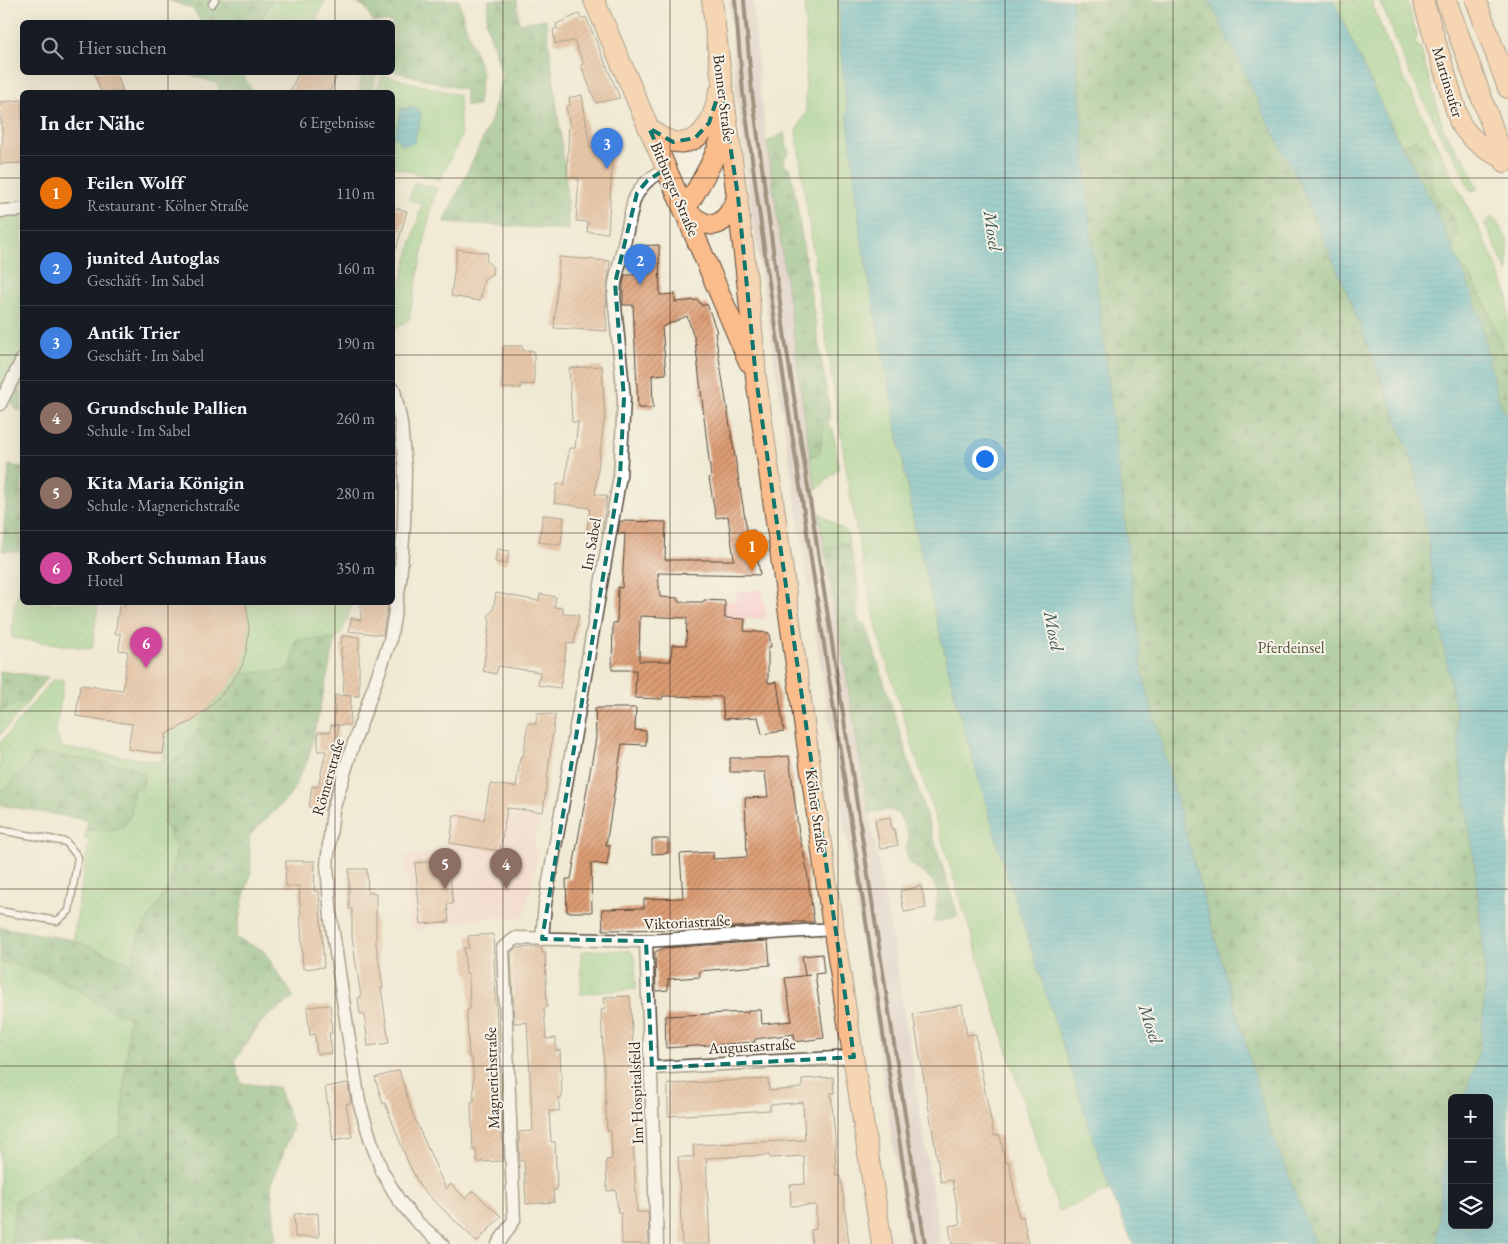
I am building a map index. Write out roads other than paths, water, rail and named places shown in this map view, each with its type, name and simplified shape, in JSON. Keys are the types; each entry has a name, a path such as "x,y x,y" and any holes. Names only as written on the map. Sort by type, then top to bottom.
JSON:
{"main road":[{"name":"Bitburger Straße","path":"594,0 756,378"},
{"name":"Bonner Straße","path":"712,0 725,115 738,196 752,318 756,378"},
{"name":"Martinsufer","path":"1423,0 1460,123 1470,137 1479,145 1506,161"},
{"name":"Martinsufer","path":"1446,0 1506,161"},
{"path":"1476,0 1508,88"},
{"path":"649,128 658,136 673,142 688,141 695,138 708,126 722,86"},
{"path":"725,115 722,134 712,161 685,210 703,224 712,225 720,222 728,214 738,196"},
{"name":"Kölner Straße","path":"756,378 834,929 882,1244"}],"street":[{"name":"Im Sabel","path":"542,939 545,904 620,476 624,398 614,296 615,283 637,193 649,179 668,170"},
{"path":"0,211 20,210"},
{"path":"0,404 20,364"},
{"name":"Römerstraße","path":"395,395 401,423 405,469 400,581 390,641 350,754 334,810 326,864 331,919 359,1102 382,1171 398,1199 416,1221 442,1244"},
{"name":"Viktoriastraße","path":"542,939 646,941 834,929"},
{"name":"Magnerichstraße","path":"498,1244 514,1220 503,948 516,938 542,939"},
{"name":"Im Hospitalsfeld","path":"646,941 657,1244"},
{"name":"Augustastraße","path":"652,1068 854,1057"}],"lane":[{"path":"0,830 66,842 78,857 69,912 57,921 0,911"}],"water":[{"name":"Mosel","path":"839,0 1072,0 1091,234 1143,676 1202,893 1268,1122 1315,1244 1133,1244 1110,1190 1002,859 955,697 916,533 861,238 840,45"},
{"path":"1209,0 1333,0 1395,134 1431,201 1465,276 1479,314 1496,391 1508,423 1508,1244 1437,1244 1442,1172 1448,1150 1448,1229 1493,1229 1493,1094 1465,1094 1480,1049 1485,967 1475,866 1461,773 1456,712 1434,593 1428,539 1413,462 1349,297 1300,184"},
{"path":"411,106 417,108 419,113 422,113 414,143 402,145 398,139 395,138 395,134 401,108 405,109"}],"railway":[{"path":"735,0 743,93 767,269 915,1244"},
{"path":"744,0 752,92 784,332 925,1244"}],"place":[{"name":"Antik Trier","path":"607,169"},
{"name":"junited Autoglas","path":"640,285"},
{"name":"Feilen Wolff","path":"752,571"},
{"name":"Robert Schuman Haus","path":"146,668"},
{"name":"Kita Maria Königin","path":"445,889"},
{"name":"Grundschule Pallien","path":"506,889"}],"park label":[{"name":"Pferdeinsel","path":"1291,647"}]}
